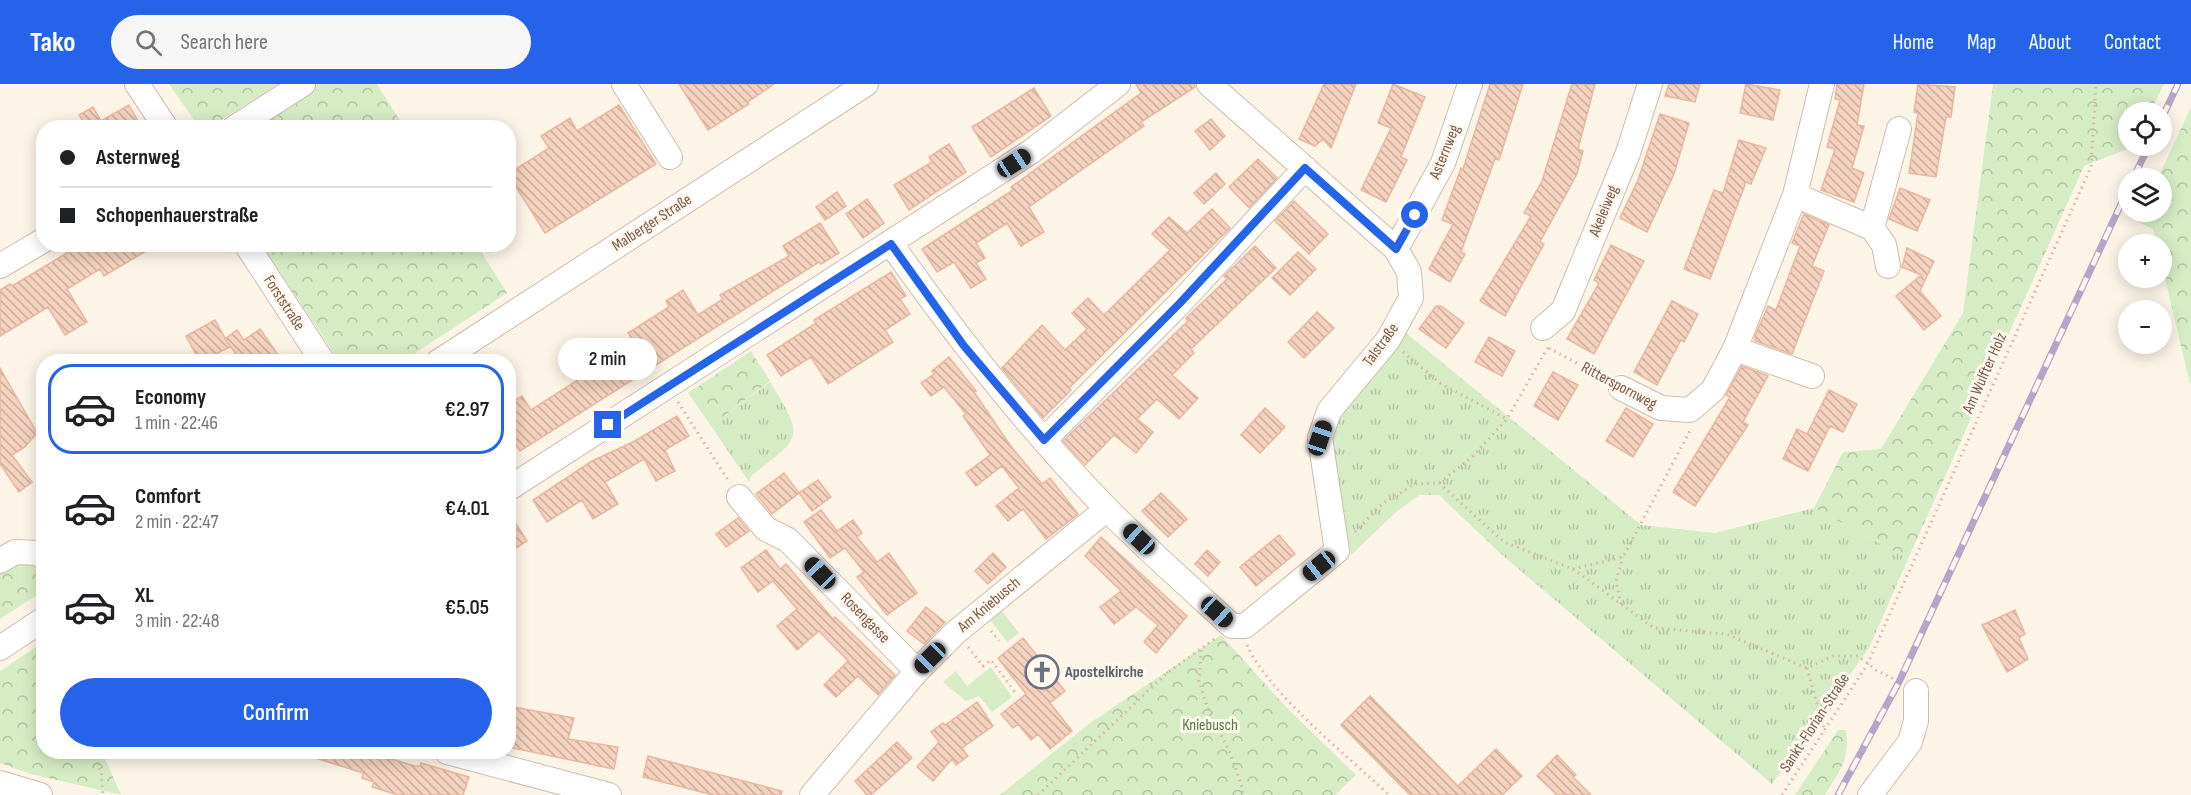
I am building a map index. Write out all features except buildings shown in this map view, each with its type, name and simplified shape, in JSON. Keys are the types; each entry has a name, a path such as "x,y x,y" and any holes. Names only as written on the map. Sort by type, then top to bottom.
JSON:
{"street":[{"path":"136,84 161,120"},
{"path":"247,120 303,84"},
{"path":"624,84 670,157"},
{"name":"Malberger Straße","path":"450,354 866,84"},
{"path":"516,484 1032,151 1118,84"},
{"name":"Talstraße","path":"1209,84 1396,249 1409,272 1411,298 1388,340 1329,411 1320,438 1337,551"},
{"name":"Asternweg","path":"1396,249 1443,164 1470,84"},
{"name":"Akeleiweg","path":"1545,338 1563,310 1628,153 1650,84"},
{"path":"1690,410 1713,390 1735,349 1795,195 1822,84"},
{"path":"1872,228 1899,129"},
{"path":"1044,440 1180,303 1305,168"},
{"path":"1795,195 1872,228 1884,244 1888,266"},
{"path":"891,244 964,346 1044,440 1107,509 1239,626 1337,551"},
{"path":"0,266 36,245"},
{"name":"Forststraße","path":"251,252 318,354"},
{"path":"1735,349 1812,376"},
{"name":"Ritterspornweg","path":"1621,388 1661,408 1690,410"},
{"name":"Rosengasse","path":"738,497 766,529 788,540 916,671"},
{"name":"Am Kniebusch","path":"812,795 916,671 956,632 1107,509"},
{"path":"0,561 15,552 36,553"},
{"path":"0,648 36,624"},
{"path":"1870,795 1910,742 1916,721 1916,691"},
{"path":"473,759 609,795"},
{"path":"1,783 40,795"}],"path":[{"name":"Am Wulfter Holz","path":"1868,665 2091,167 2096,84"},
{"name":"Ritterspornweg","path":"1545,338 1621,388"},
{"path":"1337,551 1383,504 1415,484 1439,483 1473,456 1507,419 1545,338"},
{"path":"1388,340 1440,383 1507,419"},
{"path":"668,387 738,497"},
{"path":"1621,604 1616,580 1623,557 1691,430 1690,410"},
{"path":"1439,483 1504,542 1573,569 1654,628 1726,634 1807,668 1833,656 1858,656 1868,665 1916,691"},
{"path":"1573,569 1623,557"},
{"path":"1038,795 1167,673 1239,626 1247,646 1263,672 1292,703 1389,795"},
{"path":"956,632 983,666 991,660 1017,695"},
{"path":"1202,649 1199,681 1209,712 1229,750 1243,790 1242,795"},
{"name":"Sankt-Florian-Straße","path":"1782,795 1868,665"},
{"path":"1807,668 1825,732"},
{"path":"95,759 101,771 103,795"}],"green space":[{"path":"169,84 279,84 221,120 194,120"},
{"path":"319,84 377,84 400,120 265,120"},
{"path":"1993,84 2164,84 2155,102 2118,102 2118,153 2084,166 1908,559 1814,508 1843,452 1881,449 1963,313"},
{"path":"2191,107 2190,384 2172,300 2167,288 2172,288 2172,234 2154,234 2153,229 2138,222 2172,222 2172,168 2163,168 2168,156 2172,156 2172,148"},
{"path":"267,252 481,252 507,293 414,354 334,354"},
{"path":"1406,333 1641,525 1715,533 1814,508 1908,559 1869,648 1772,784 1502,555 1439,495 1419,495 1395,513 1351,555 1331,437 1337,414"},
{"path":"751,351 770,381 711,426 688,393"},
{"path":"770,382 789,415 793,436 780,453 751,476 749,482 711,426"},
{"path":"18,561 34,563 36,566 36,596 0,619 0,571"},
{"path":"999,607 1019,633 1007,642 987,616"},
{"name":"Kniebusch","path":"1221,635 1287,708 1356,775 1335,795 1000,795 1090,723"},
{"path":"36,647 36,759 105,759 121,795 31,774 0,763 0,671"},
{"path":"991,667 1012,697 992,712 979,696 966,701 943,682 956,671 967,686"},
{"path":"1838,730 1846,730 1847,749 1843,764 1825,795 1795,795"}],"railway":[{"path":"2170,102 2178,84"},
{"path":"2138,168 2144,156"},
{"path":"1838,795 1899,682 2118,211"}],"place":[{"name":"Apostelkirche","path":"1042,672"}],"route":[{"path":"608,425 891,244 964,346 1044,440 1180,303 1305,168 1396,249 1415,215"}]}
